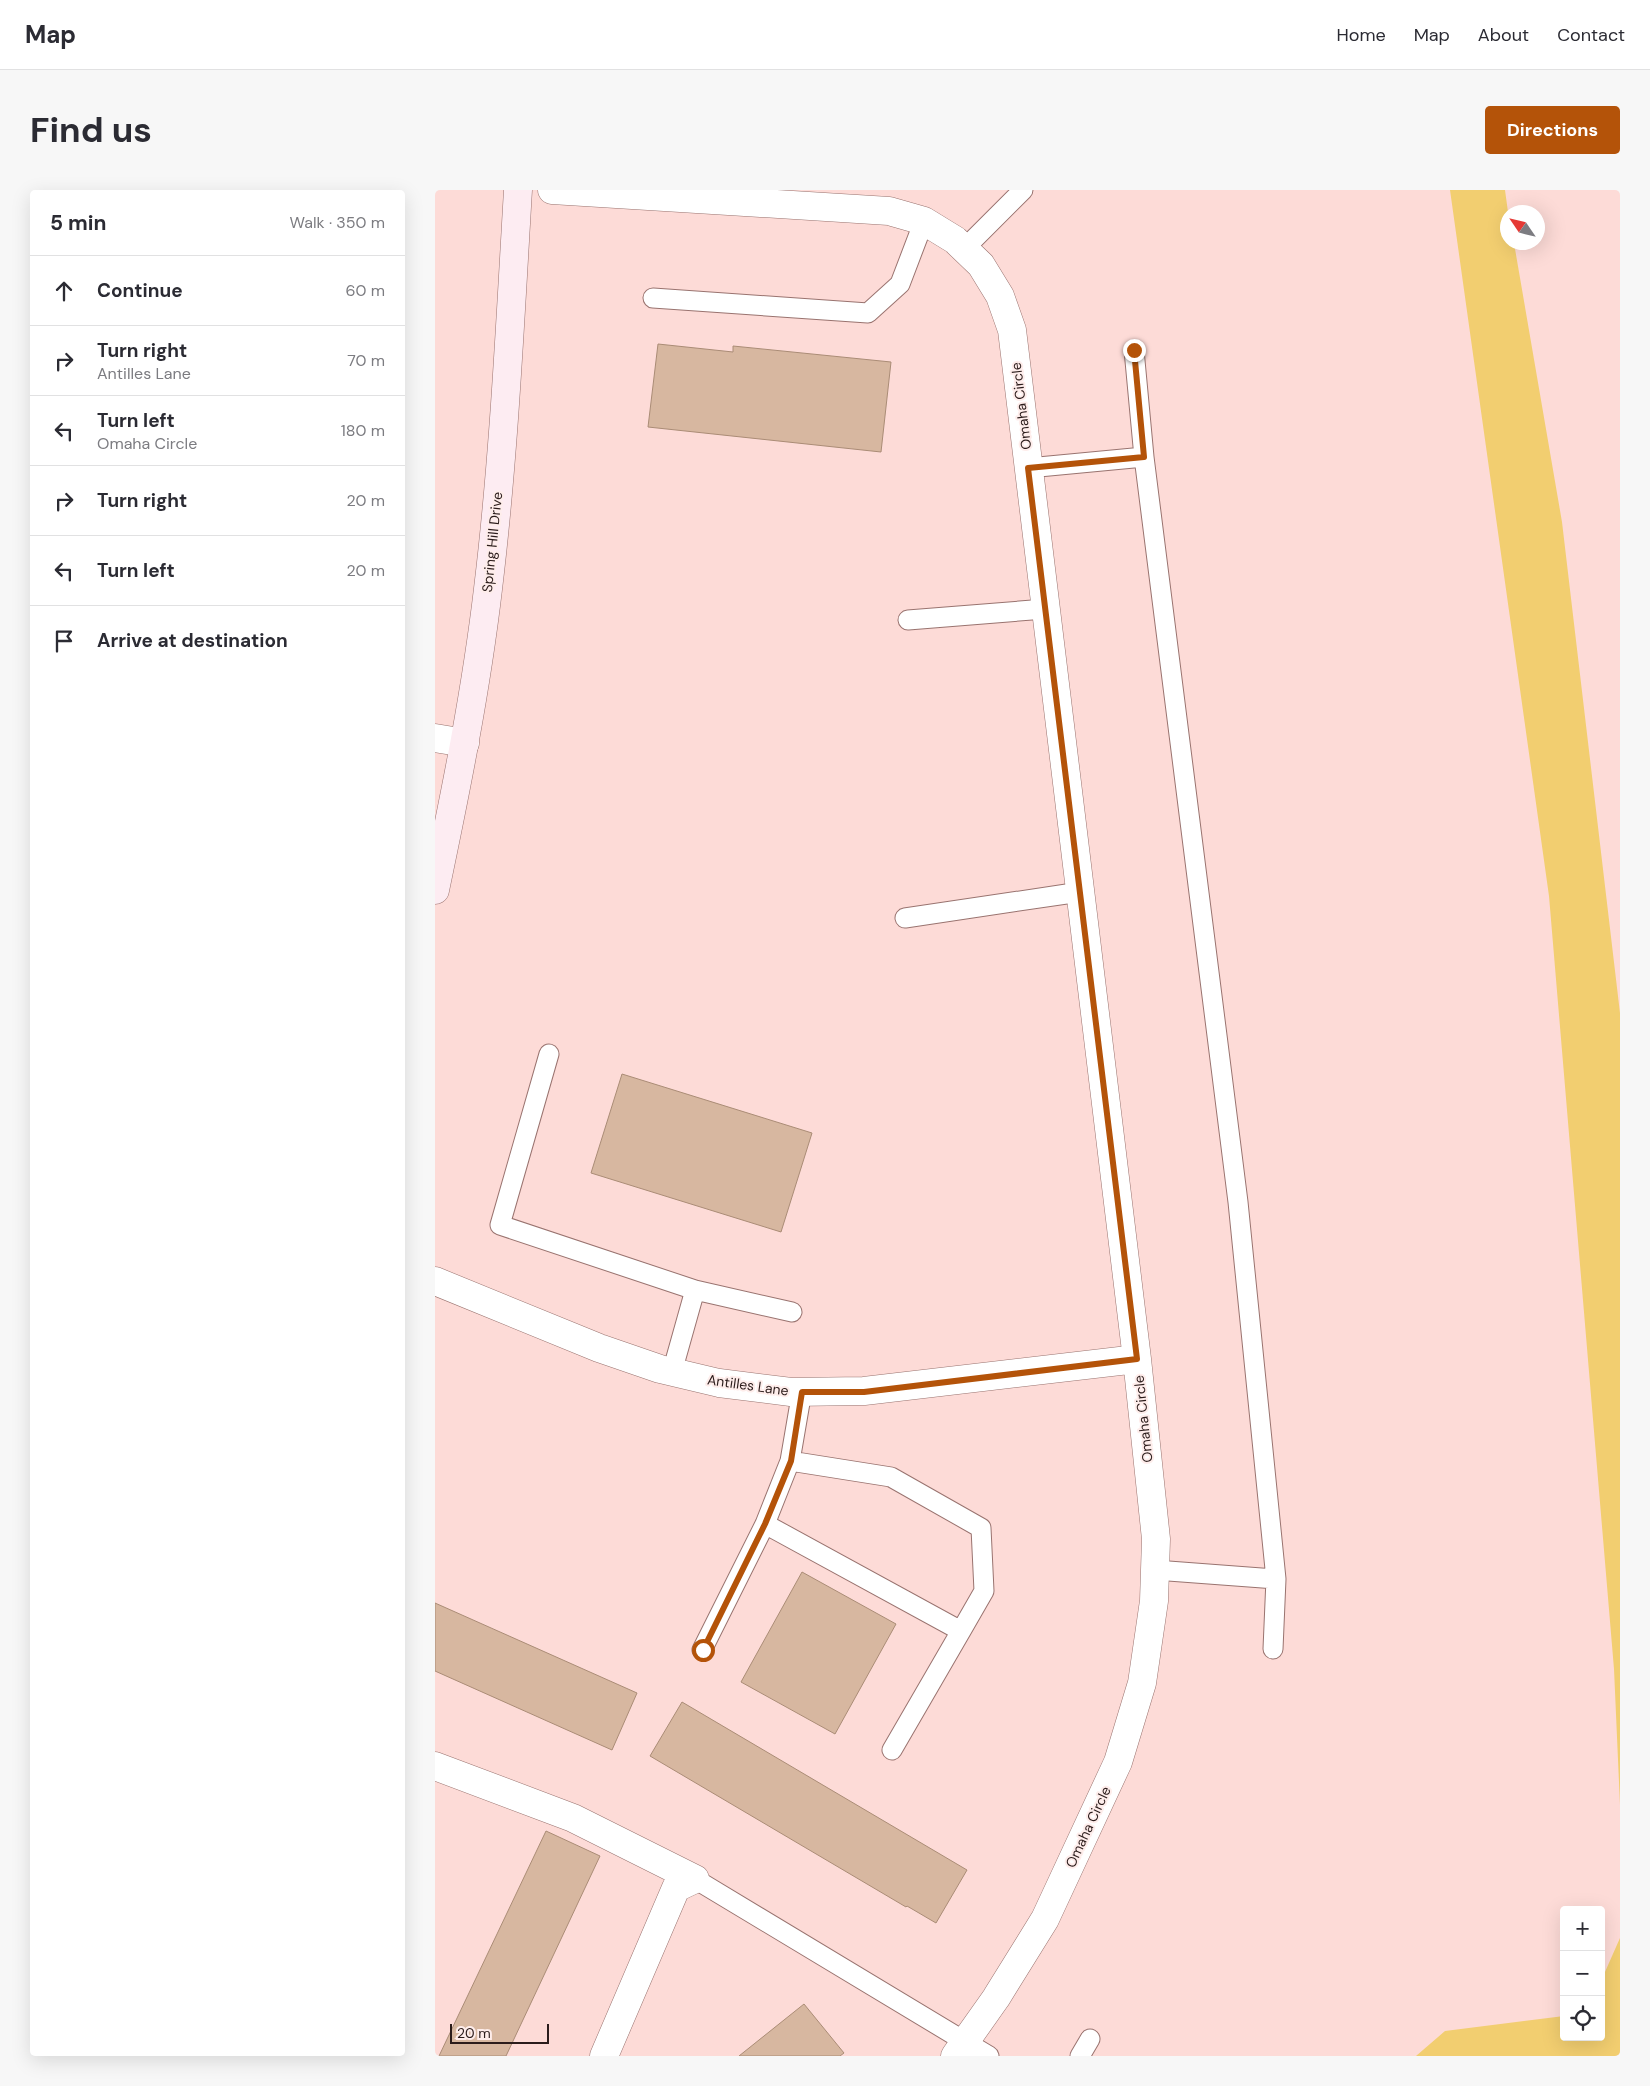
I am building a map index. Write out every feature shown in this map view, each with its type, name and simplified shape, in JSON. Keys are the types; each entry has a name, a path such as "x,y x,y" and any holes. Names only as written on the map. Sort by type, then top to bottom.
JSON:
{"main road":[{"name":"Spring Hill Drive","path":"435,890 465,743 491,561 504,418 518,190"}],"street":[{"name":"Omaha Circle","path":"552,190 723,195 889,211 924,222 955,240 981,265 1000,296 1012,330 1137,1359 1156,1540 1154,1601 1142,1684 1118,1762 1045,1918 996,1998 960,2048"},
{"path":"435,738 465,743"},
{"name":"Antilles Lane","path":"435,1281 599,1348 672,1372 719,1383 802,1392 864,1392 1137,1359"},
{"path":"435,1766 573,1818 695,1879"},
{"path":"604,2056 676,1888 695,1879"}],"lane":[{"path":"965,250 1023,190"},
{"path":"653,298 868,313 900,284 924,222"},
{"path":"1134,350 1144,457 1237,1192 1276,1579 1273,1650"},
{"path":"1028,468 1144,457"},
{"path":"908,620 1045,609"},
{"path":"905,918 1080,892"},
{"path":"549,1054 500,1225 695,1290 792,1312"},
{"path":"672,1372 695,1290"},
{"path":"703,1650 765,1524 791,1461 802,1392"},
{"path":"791,1461 891,1477 981,1528 984,1591 892,1750"},
{"path":"765,1524 961,1631"},
{"path":"1155,1570 1276,1579"},
{"path":"695,1879 960,2048 989,2056"},
{"path":"1080,2056 1090,2039"}],"shaded area":[{"path":"1450,190 1505,190 1507,205 1500,205 1500,250 1515,250 1562,522 1620,1013 1620,1805 1614,1669 1549,896"},
{"path":"1620,1938 1620,2056 1416,2056 1445,2031 1560,2017 1560,2041 1605,2041 1605,1972"}],"building":[{"path":"658,344 733,352 733,346 891,362 881,452 648,427"},
{"path":"622,1074 812,1133 781,1232 591,1173"},
{"path":"802,1572 896,1624 835,1734 741,1682"},
{"path":"435,1603 637,1693 612,1750 435,1671"},
{"path":"682,1702 967,1870 936,1923 650,1756"},
{"path":"546,1831 600,1856 506,2056 439,2056"},
{"path":"804,2004 844,2053 840,2056 739,2056"}],"route":[{"path":"703,1650 765,1524 791,1461 802,1392 864,1392 1137,1359 1028,468 1144,457 1134,350"}]}
